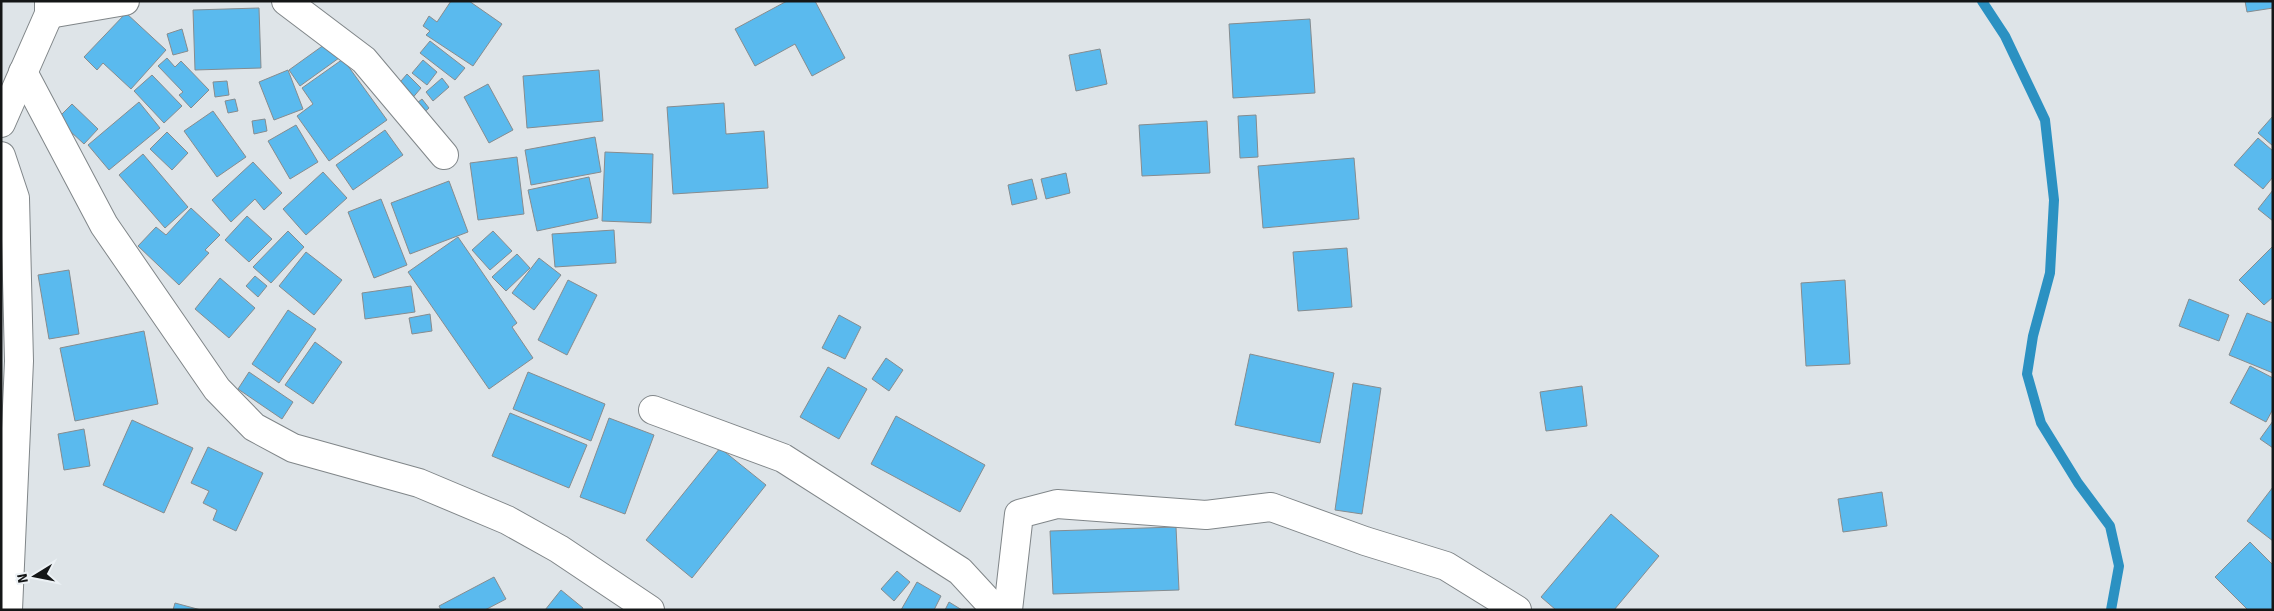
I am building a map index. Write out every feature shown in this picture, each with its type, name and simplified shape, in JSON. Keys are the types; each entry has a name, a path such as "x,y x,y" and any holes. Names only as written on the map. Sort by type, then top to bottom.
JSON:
{"street":[{"path":"1,123 49,8 125,1"},
{"path":"286,1 364,60 444,155"},
{"path":"23,72 104,225 217,389 254,427 293,448 419,483 507,520 559,549 650,610"},
{"path":"1,156 15,198 19,361 8,610"},
{"path":"653,410 783,458 960,572 996,610"},
{"path":"1008,610 1019,514 1057,504 1206,516 1271,507 1365,541 1446,566 1517,610"}],"building":[{"path":"451,1 469,1 502,24 473,66 426,35 430,31 423,26 429,16 437,22"},
{"path":"787,1 815,1 845,58 812,76 795,44 755,66 735,29"},
{"path":"2245,1 2273,1 2273,8 2247,12"},
{"path":"259,8 261,68 195,70 193,10"},
{"path":"126,13 166,50 131,89 103,63 97,70 84,57"},
{"path":"1310,19 1315,93 1233,98 1229,24"},
{"path":"182,29 188,51 173,55 167,34"},
{"path":"430,41 465,68 455,80 420,53"},
{"path":"328,42 339,58 300,86 289,70"},
{"path":"1100,49 1107,84 1076,91 1069,55"},
{"path":"167,58 175,67 181,61 209,90 191,108 179,95 183,92 158,66"},
{"path":"343,59 387,120 329,161 297,116 313,104 302,88"},
{"path":"423,60 437,72 427,85 412,73"},
{"path":"288,70 303,109 274,120 259,82"},
{"path":"599,70 603,121 527,128 523,76"},
{"path":"407,74 421,88 410,101 395,88"},
{"path":"152,75 182,106 164,123 134,91"},
{"path":"442,78 449,87 433,101 426,92"},
{"path":"227,81 229,95 215,97 213,82"},
{"path":"488,84 513,130 489,143 464,97"},
{"path":"235,99 238,111 228,113 225,101"},
{"path":"422,99 429,108 419,117 412,107"},
{"path":"139,102 160,128 109,170 88,145"},
{"path":"724,103 726,134 764,131 768,188 673,194 667,107"},
{"path":"72,104 98,129 84,144 57,119"},
{"path":"213,111 246,157 217,177 184,131"},
{"path":"1256,115 1258,157 1240,158 1238,116"},
{"path":"2273,116 2273,146 2258,133"},
{"path":"265,119 267,131 254,134 252,121"},
{"path":"1207,121 1210,173 1142,176 1139,125"},
{"path":"296,125 318,162 290,179 268,141"},
{"path":"385,130 403,155 353,190 336,165"},
{"path":"167,132 188,153 172,170 150,149"},
{"path":"595,137 601,172 531,185 525,150"},
{"path":"2258,138 2273,151 2273,177 2263,189 2234,165"},
{"path":"605,152 653,154 651,223 602,221"},
{"path":"143,154 188,207 165,228 119,175"},
{"path":"517,157 524,214 478,220 470,163"},
{"path":"1354,158 1359,219 1263,228 1258,166"},
{"path":"253,162 282,193 264,210 255,199 231,222 212,200"},
{"path":"323,172 347,198 306,235 283,209"},
{"path":"1066,173 1070,193 1046,199 1041,179"},
{"path":"589,177 598,218 537,231 528,190"},
{"path":"1032,179 1037,199 1012,205 1008,185"},
{"path":"449,181 468,232 410,254 391,203"},
{"path":"2273,190 2273,221 2258,209"},
{"path":"381,199 407,265 374,278 348,212"},
{"path":"191,208 220,235 205,250 209,253 179,285 138,246 156,227 166,235"},
{"path":"247,216 272,239 249,262 225,240"},
{"path":"614,230 616,263 555,267 552,234"},
{"path":"288,231 304,247 271,283 253,267"},
{"path":"493,231 512,251 490,270 472,250"},
{"path":"458,237 517,323 512,327 533,358 489,389 408,272"},
{"path":"2273,246 2273,297 2264,305 2239,280"},
{"path":"1347,248 1352,307 1298,311 1293,252"},
{"path":"306,252 342,280 314,315 279,286"},
{"path":"517,254 530,268 506,291 492,277"},
{"path":"539,258 561,275 534,310 512,293"},
{"path":"69,270 79,334 49,339 38,275"},
{"path":"255,276 267,286 258,297 246,286"},
{"path":"220,278 255,308 229,338 195,309"},
{"path":"568,280 597,295 567,355 538,340"},
{"path":"1845,280 1850,364 1806,366 1801,283"},
{"path":"411,286 415,312 365,319 362,293"},
{"path":"2189,299 2229,315 2219,341 2179,326"},
{"path":"288,310 316,329 279,383 252,364"},
{"path":"2247,313 2273,323 2273,373 2229,355"},
{"path":"430,314 432,331 412,334 409,318"},
{"path":"839,315 861,327 845,359 822,348"},
{"path":"144,331 158,404 75,421 60,348"},
{"path":"315,342 342,362 313,404 285,385"},
{"path":"1250,354 1334,373 1320,443 1235,425"},
{"path":"886,358 903,370 889,391 872,379"},
{"path":"2250,366 2273,378 2273,409 2266,422 2230,403"},
{"path":"828,367 867,389 839,439 800,417"},
{"path":"249,372 293,402 282,419 238,389"},
{"path":"528,372 605,404 591,441 513,409"},
{"path":"1353,383 1381,388 1362,514 1335,510"},
{"path":"1582,386 1587,426 1546,431 1540,392"},
{"path":"510,413 587,445 569,488 492,456"},
{"path":"896,416 985,465 960,512 871,464"},
{"path":"609,418 654,435 625,514 580,497"},
{"path":"132,420 193,448 164,513 103,485"},
{"path":"2273,421 2273,448 2260,439"},
{"path":"84,429 90,466 64,470 58,434"},
{"path":"208,447 263,473 236,531 213,520 217,510 203,503 209,491 191,483"},
{"path":"720,448 766,485 692,578 646,540"},
{"path":"2273,487 2273,541 2247,521"},
{"path":"1882,492 1887,526 1843,532 1838,499"},
{"path":"1611,514 1659,556 1614,610 1556,610 1541,597"},
{"path":"1176,527 1179,590 1053,594 1050,531"},
{"path":"2250,542 2273,565 2273,610 2248,610 2215,577"},
{"path":"897,571 910,582 894,601 881,589"},
{"path":"494,577 506,599 485,610 441,610 439,606"},
{"path":"917,582 941,596 934,610 901,610"},
{"path":"561,590 583,608 582,610 545,610"},
{"path":"949,602 962,610 945,610"},
{"path":"175,603 201,610 173,610"}],"waterway":[{"path":"1982,1 2005,36 2045,120 2054,200 2050,273 2033,336 2027,374 2041,423 2078,483 2110,526 2119,566 2111,610"}]}
